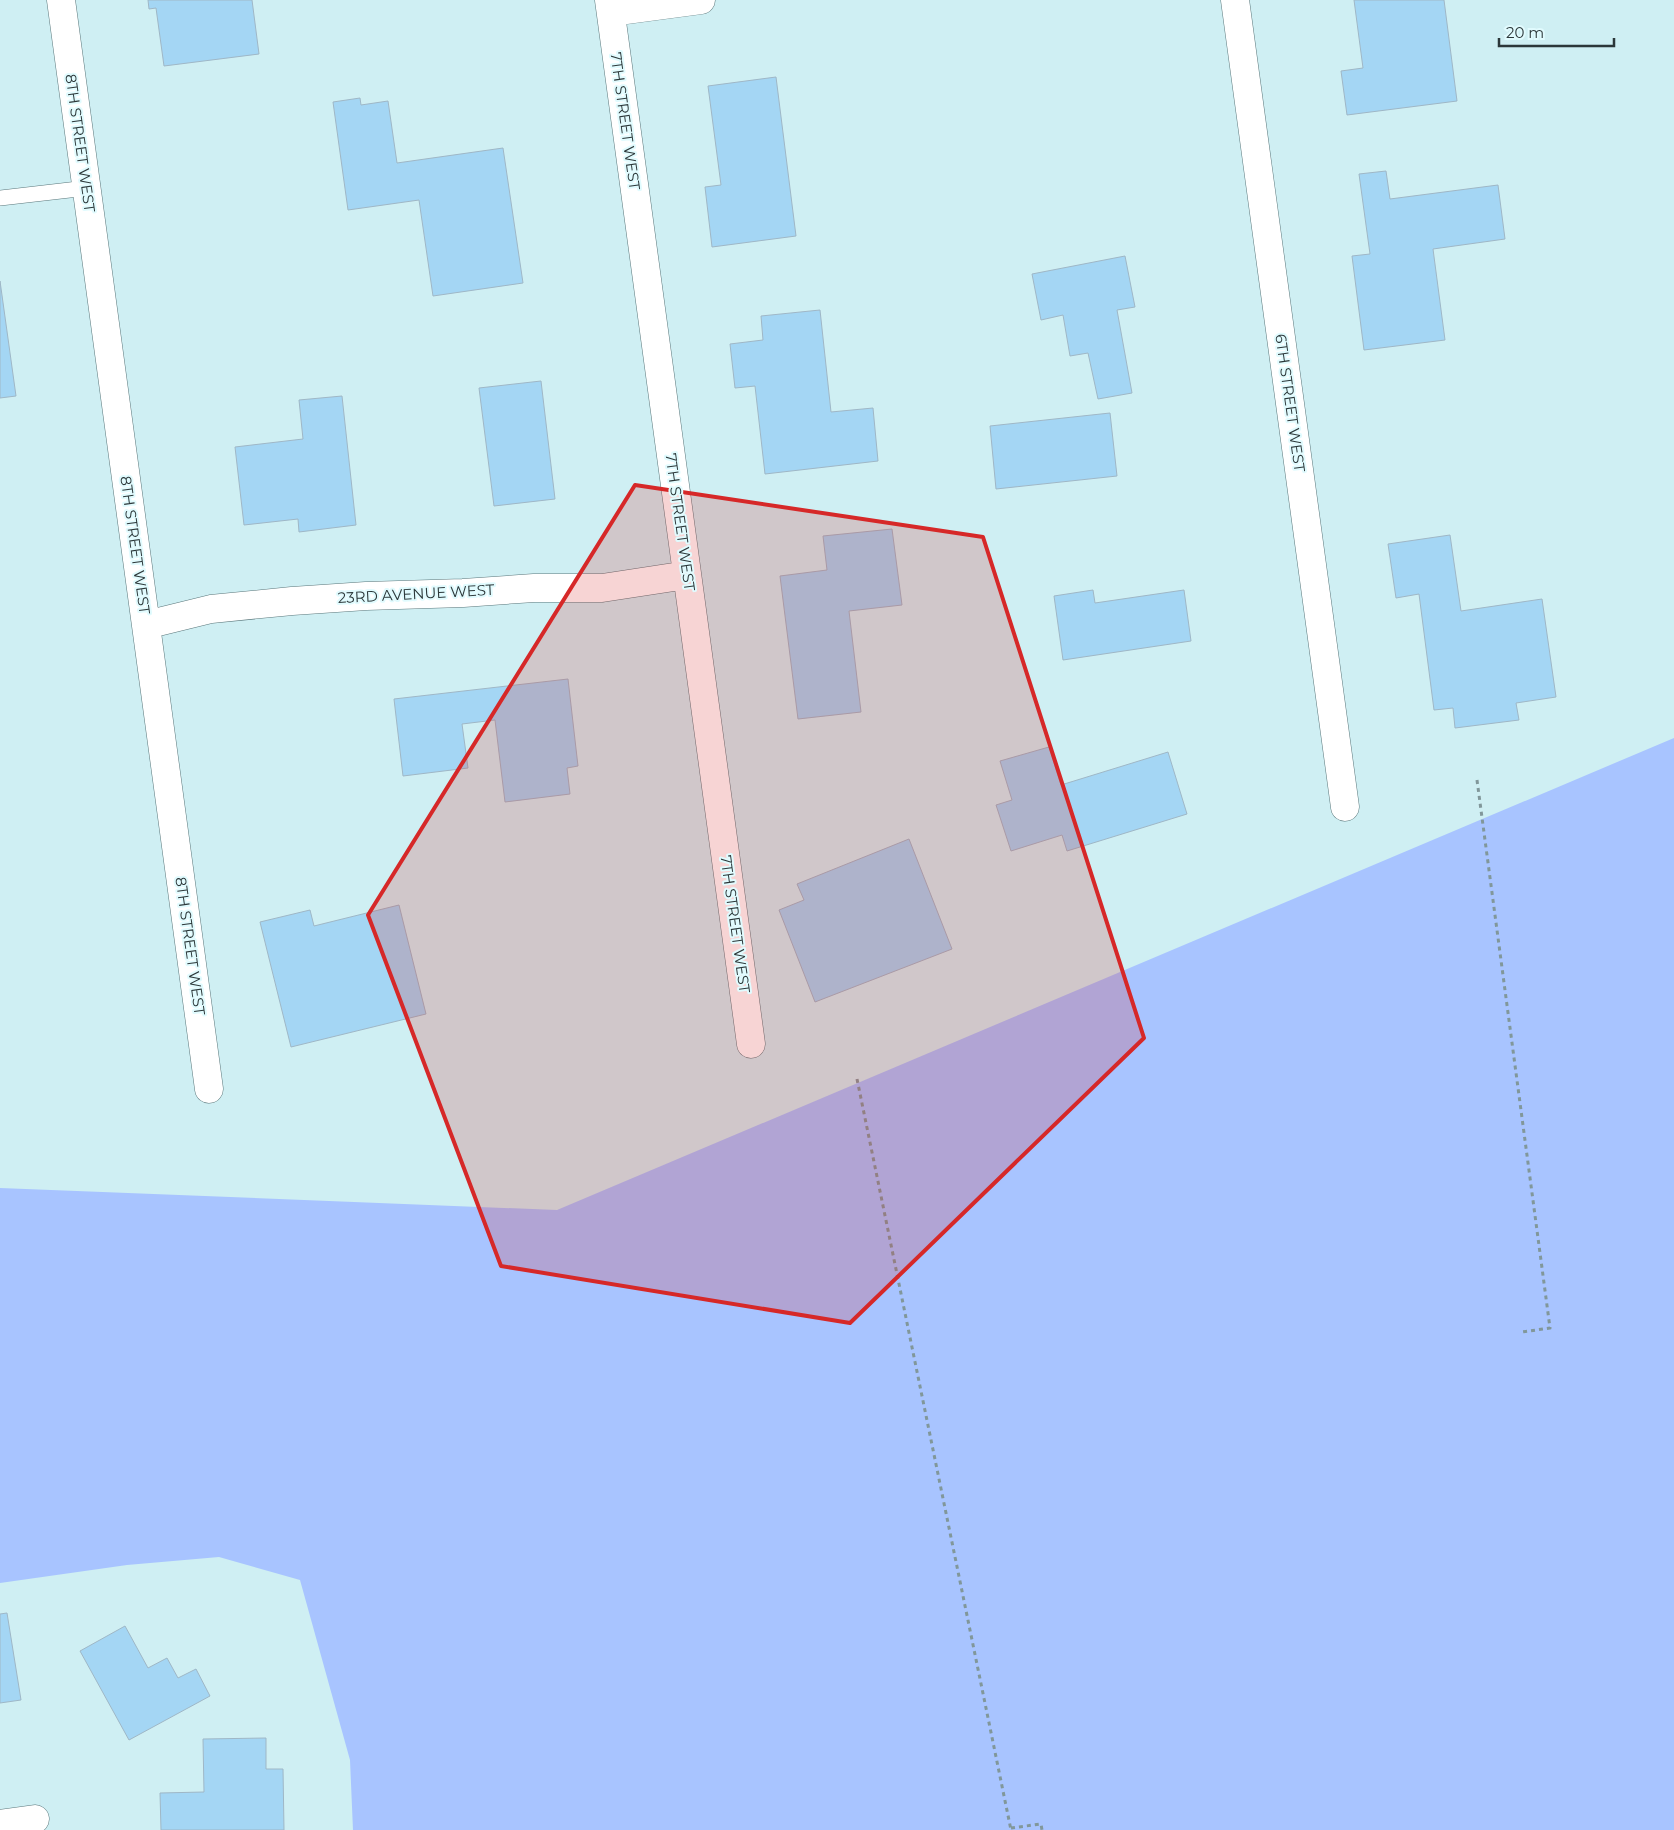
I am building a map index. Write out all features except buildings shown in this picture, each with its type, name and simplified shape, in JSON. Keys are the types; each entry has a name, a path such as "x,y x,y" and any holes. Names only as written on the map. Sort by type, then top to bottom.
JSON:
{"street":[{"name":"8TH STREET WEST","path":"61,0 209,1089"},
{"path":"610,6 701,0"},
{"name":"6TH STREET WEST","path":"1235,0 1345,807"},
{"name":"7TH STREET WEST","path":"610,6 751,1044"},
{"name":"23RD AVENUE WEST","path":"146,625 211,609 292,601 534,588 602,588 687,575"},
{"path":"0,1824 35,1819"}],"lane":[{"path":"0,198 87,188"}],"path":[{"path":"1478,780 1550,1328 1522,1332"},
{"path":"857,1079 1011,1829 1041,1824 1042,1830"}],"highlighted area":[{"path":"635,485 983,537 1144,1038 850,1323 501,1266 368,915"}],"water":[{"path":"1674,738 1674,1830 353,1830 350,1760 300,1580 219,1557 127,1565 0,1583 0,1188 557,1210"}]}
